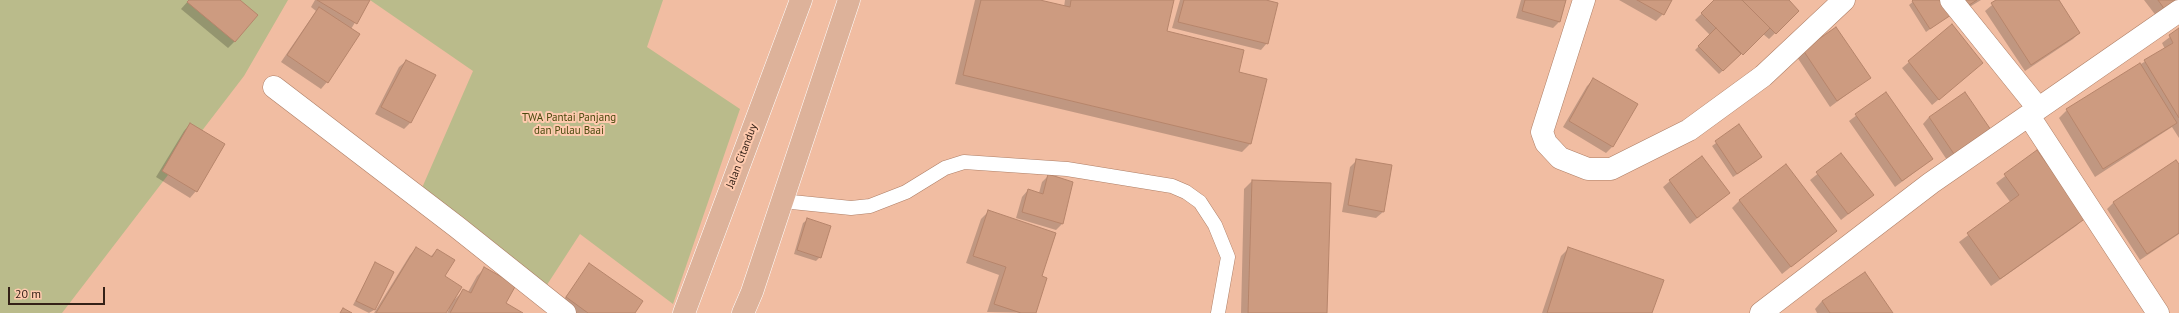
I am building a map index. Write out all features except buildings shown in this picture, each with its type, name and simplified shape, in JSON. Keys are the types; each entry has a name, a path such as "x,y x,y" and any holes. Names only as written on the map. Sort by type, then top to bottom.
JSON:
{"main road":[{"name":"Jalan Citanduy","path":"684,313 801,0"},
{"path":"743,313 752,292 849,0"}],"street":[{"path":"1584,0 1542,132 1546,143 1560,158 1588,169 1611,169 1689,130 1763,76 1844,0"},
{"path":"1950,0 2034,112 2158,313"},
{"path":"1761,313 1931,183 2179,11"},
{"path":"274,87 457,227 565,313"}],"lane":[{"path":"782,201 851,208 870,206 906,192 945,168 964,162 1067,168 1172,186 1186,192 1200,202 1216,225 1228,257 1218,313"}],"green space":[{"path":"0,0 288,0 244,76 62,313 0,313"},
{"name":"TWA Pantai Panjang dan Pulau Baai","path":"370,0 663,0 647,47 740,109 673,304 580,234 541,294 418,197 473,71"}]}
